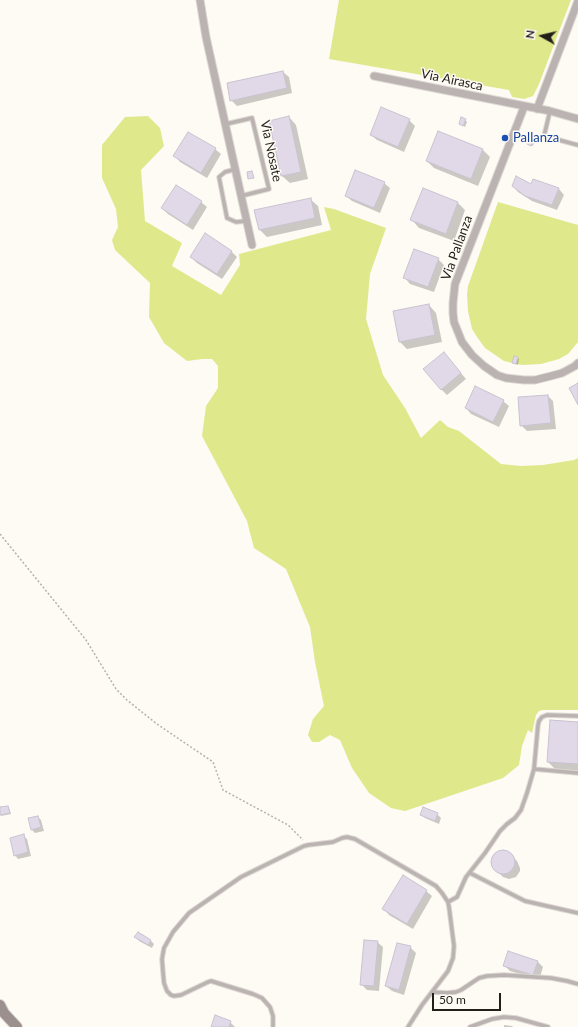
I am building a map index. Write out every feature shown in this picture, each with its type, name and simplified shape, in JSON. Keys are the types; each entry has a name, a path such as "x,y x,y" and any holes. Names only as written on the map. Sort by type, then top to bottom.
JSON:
{"street":[{"path":"200,0 206,37 252,245"},
{"path":"537,109 578,2"},
{"name":"Via Airasca","path":"374,76 550,111 578,119"},
{"name":"Via Pallanza","path":"524,107 455,284 452,313 462,342 472,355 497,375 514,380 535,380 562,373 578,363"},
{"path":"0,1005 13,1026"}],"lane":[{"path":"550,111 544,136 578,145"},
{"name":"Via Nosate","path":"226,124 252,118 269,189 241,196"},
{"path":"236,169 225,172 219,177 227,218 236,222 247,221"},
{"path":"448,902 457,897 466,877 500,831 515,818 521,810 534,769 539,721 546,715 578,716"},
{"path":"534,769 578,773"},
{"path":"273,1027 273,1016 270,1007 265,1000 253,994 214,982 208,982 181,995 171,995 167,991 164,983 162,967 162,955 164,948 173,932 189,913 246,874 308,845 330,843 345,837 352,837 436,886 448,902 454,946 452,962 448,971 422,1005 408,1027"},
{"path":"470,873 525,901 578,913"},
{"path":"432,992 456,992 479,978 498,975 551,978 578,984"},
{"path":"470,1027 492,1019 504,1017 516,1018 548,1027"}],"path":[{"path":"0,534 86,640 116,689 126,700 157,724 213,762 223,790 288,825 308,845"}],"green space":[{"path":"339,0 571,0 539,84 533,96 524,99 512,97 509,90 329,59"},
{"path":"148,116 160,128 164,146 141,170 145,221 182,243 172,266 221,295 240,265 239,254 331,230 324,207 334,209 386,228 370,274 366,319 383,375 405,408 421,438 440,420 448,427 459,431 501,464 521,466 543,465 578,458 578,710 539,711 536,715 532,733 528,730 522,746 519,765 503,778 405,811 391,808 369,793 352,768 340,740 330,735 319,742 312,742 308,735 313,719 324,706 310,627 286,569 254,548 247,521 202,436 206,406 218,388 218,366 212,359 187,361 164,343 149,317 150,283 115,250 112,240 118,227 116,209 102,178 102,145 125,117"},
{"path":"498,202 578,225 578,342 568,354 559,359 541,364 523,365 516,364 518,357 514,356 512,363 504,361 485,348 472,329 468,311 468,286"}],"building":[{"path":"283,71 287,88 230,101 227,83"},
{"path":"381,107 410,119 398,147 370,135"},
{"path":"289,116 301,172 281,176 269,121"},
{"path":"461,117 466,119 463,126 459,124"},
{"path":"438,131 483,149 471,179 426,161"},
{"path":"188,132 216,148 201,173 173,156"},
{"path":"529,134 534,136 531,146 527,144"},
{"path":"355,170 385,182 374,208 345,196"},
{"path":"252,171 254,178 248,179 247,172"},
{"path":"516,176 531,184 533,179 559,188 552,205 525,196 512,186"},
{"path":"176,185 202,201 187,225 161,208"},
{"path":"423,188 458,202 446,234 410,220"},
{"path":"311,198 315,218 259,230 254,210"},
{"path":"205,233 232,251 217,274 190,257"},
{"path":"414,249 439,258 428,287 403,278"},
{"path":"429,304 435,335 399,342 393,311"},
{"path":"444,352 461,373 441,390 423,369"},
{"path":"514,356 518,357 516,364 512,363"},
{"path":"578,383 578,405 569,388"},
{"path":"475,386 504,400 493,422 465,408"},
{"path":"548,395 551,423 520,426 518,397"},
{"path":"550,720 578,722 578,764 547,762"},
{"path":"8,806 10,813 0,815 0,807"},
{"path":"423,807 438,813 435,821 420,815"},
{"path":"38,816 41,827 31,830 28,818"},
{"path":"24,834 28,852 14,856 10,838"},
{"path":"503,850 511,854 515,862 511,870 503,874 495,870 491,862 495,854"},
{"path":"403,875 427,890 407,924 382,909"},
{"path":"138,932 151,940 148,945 134,937"},
{"path":"364,940 378,941 374,986 360,985"},
{"path":"397,943 411,946 399,990 385,986"},
{"path":"508,951 538,961 533,975 503,966"},
{"path":"215,1015 231,1021 229,1027 211,1027"}],"place":[{"name":"Pallanza","path":"505,138"}]}
